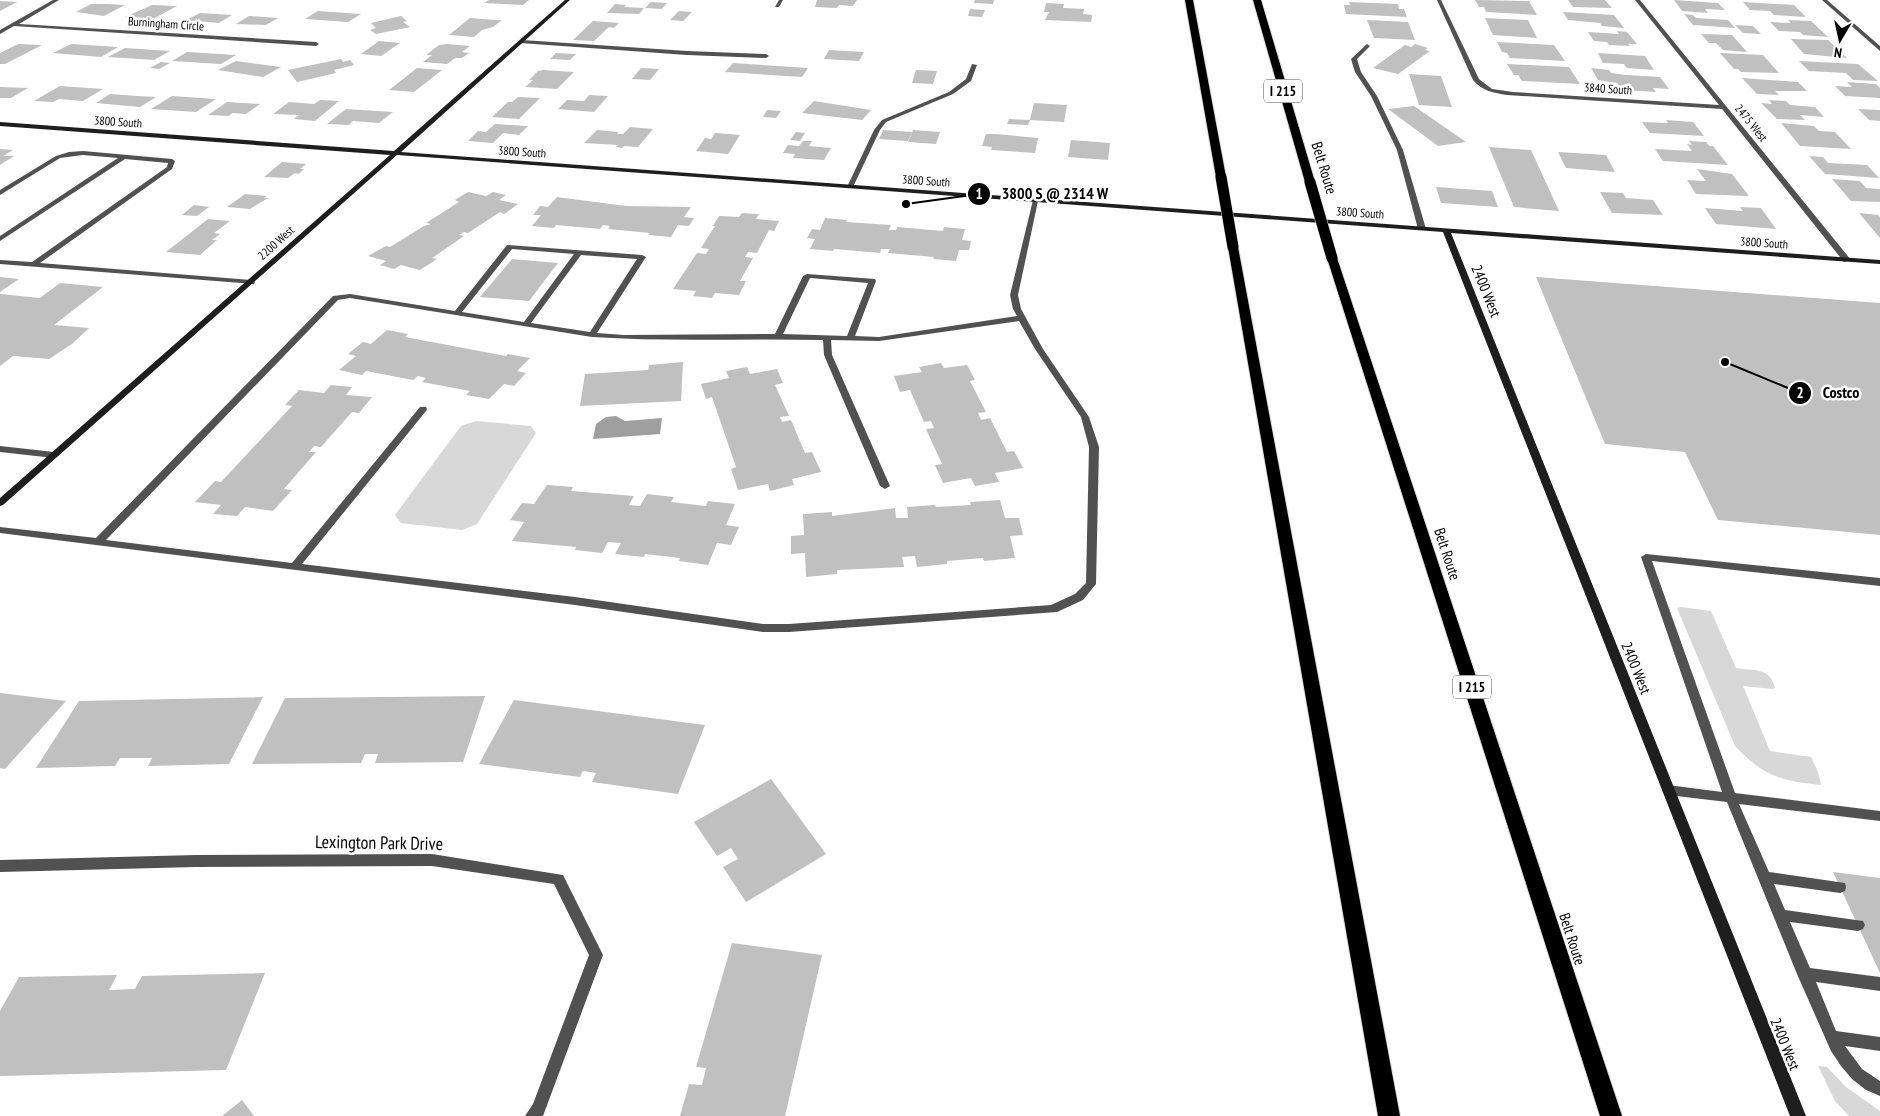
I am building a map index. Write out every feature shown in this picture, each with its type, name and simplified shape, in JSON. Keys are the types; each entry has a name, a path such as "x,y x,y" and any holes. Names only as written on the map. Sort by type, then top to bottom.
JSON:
{"highway":[{"path":"1189,0 1389,1116"},
{"name":"Belt Route","path":"1257,0 1332,258 1611,1116"}],"street":[{"path":"0,32 57,0"},
{"name":"2200 West","path":"0,503 568,0"},
{"path":"777,6 781,0"},
{"name":"3840 South","path":"1439,0 1476,80 1480,86 1490,90 1519,94 1724,107"},
{"name":"2475 West","path":"1637,0 1847,260"},
{"path":"1824,0 1880,48"},
{"name":"Burningham Circle","path":"14,25 316,44"},
{"path":"522,42 687,53 766,56"},
{"path":"1367,46 1354,59 1358,72 1374,96 1400,150 1422,229"},
{"path":"850,187 877,130 884,121 951,93 969,80 974,65"},
{"name":"3800 South","path":"0,124 1880,262"},
{"path":"0,194 64,154 83,153 172,161 170,168 34,264"},
{"path":"0,239 125,156"},
{"path":"0,530 295,566 763,628 789,628 1053,609 1079,597 1091,584 1094,447 1085,417 1039,349 1017,309 1014,295 1036,201"},
{"name":"2400 West","path":"1446,230 1798,1116"},
{"path":"457,313 510,247 642,257 592,335"},
{"path":"526,324 579,252"},
{"path":"0,262 251,282"},
{"path":"778,336 807,276 872,281 850,338"},
{"path":"98,542 336,298 350,296 592,335 624,337 778,336 879,339 1021,318"},
{"path":"827,337 828,355 885,486"},
{"path":"295,566 422,409"},
{"path":"0,449 54,455"},
{"path":"1880,582 1646,557 1730,796 1804,974 1843,1060 1854,1073 1867,1083 1880,1089"},
{"path":"1668,790 1730,796 1880,816"},
{"name":"Lexington Park Drive","path":"0,866 196,861 432,860 558,879 596,955 539,1109 532,1116"},
{"path":"1764,877 1840,887"},
{"path":"1780,915 1858,925"},
{"path":"1804,974 1880,984"},
{"path":"1832,1037 1880,1044"}],"shaded area":[{"path":"616,416 625,421 662,418 660,434 593,439 596,424 606,417"},
{"path":"476,421 531,426 536,433 477,524 462,530 401,523 395,515 461,426"},
{"path":"1677,608 1711,611 1736,668 1760,671 1769,676 1773,681 1775,688 1773,689 1743,686 1770,751 1811,757 1818,772 1821,785 1784,779 1774,775 1755,764 1735,746"},
{"path":"1818,1066 1827,1067 1846,1087 1880,1111 1880,1116 1849,1116 1835,1101"}],"building":[{"path":"489,0 529,0 523,5 484,3"},
{"path":"817,0 857,0 853,6 839,5 837,8 815,7"},
{"path":"975,0 994,0 993,4 974,3"},
{"path":"1475,0 1529,1 1537,15 1486,12 1484,7 1479,7"},
{"path":"1568,0 1605,0 1612,8 1573,7"},
{"path":"1674,0 1718,3 1725,10 1705,9 1708,13 1682,11"},
{"path":"0,1 17,2 0,11"},
{"path":"651,2 667,3 662,9 645,8"},
{"path":"1349,2 1398,4 1399,9 1404,9 1407,17 1346,14 1344,5 1350,5"},
{"path":"1743,2 1794,5 1806,17 1774,15 1770,11 1750,10"},
{"path":"1046,3 1064,4 1063,8 1084,9 1083,14 1092,15 1091,22 1045,20 1049,12 1044,12"},
{"path":"91,4 125,5 104,16 76,12"},
{"path":"615,4 626,5 624,7 644,8 639,14 607,13"},
{"path":"152,5 177,6 153,19 125,17"},
{"path":"970,9 985,10 982,17 968,16"},
{"path":"318,11 361,14 348,22 305,19"},
{"path":"679,11 692,12 683,21 670,20"},
{"path":"1563,12 1614,15 1624,28 1602,26 1600,23 1568,20"},
{"path":"200,13 232,15 219,23 186,20"},
{"path":"1684,14 1693,15 1696,18 1728,20 1735,28 1693,25"},
{"path":"249,16 278,18 266,25 236,24"},
{"path":"401,16 407,21 403,22 410,27 376,34 370,30 376,28 371,23"},
{"path":"470,18 502,20 493,27 482,30 474,37 449,35"},
{"path":"1485,18 1528,20 1537,38 1493,35"},
{"path":"1367,20 1408,22 1415,40 1374,38"},
{"path":"1788,20 1811,21 1828,37 1803,35 1800,32 1779,31 1770,22 1791,23"},
{"path":"593,21 619,23 614,28 609,27 594,41 573,40"},
{"path":"1735,25 1753,26 1761,34 1743,33"},
{"path":"1617,31 1627,32 1637,44 1628,44 1630,46 1609,45 1607,42 1594,41 1588,32 1619,34"},
{"path":"1701,34 1732,35 1747,52 1723,50 1716,43 1709,43"},
{"path":"1791,39 1828,40 1847,58 1804,54"},
{"path":"379,41 400,43 381,56 361,54"},
{"path":"1497,42 1554,45 1565,61 1510,58 1507,53 1502,52"},
{"path":"18,44 42,45 5,64 0,64 0,53"},
{"path":"71,44 118,47 101,57 53,53"},
{"path":"1415,44 1428,48 1425,50 1430,51 1398,74 1373,68 1405,45 1411,47"},
{"path":"439,45 470,46 462,52 469,53 462,58 455,58 447,64 423,62 432,55 426,55"},
{"path":"125,48 170,51 154,60 108,57"},
{"path":"829,50 864,52 859,61 824,59"},
{"path":"187,52 236,55 221,64 172,61"},
{"path":"556,53 576,54 570,60 550,59"},
{"path":"1598,53 1645,56 1654,70 1627,68 1624,64 1603,63"},
{"path":"1720,53 1763,55 1779,73 1741,72 1738,69 1734,69"},
{"path":"341,59 343,62 350,60 354,65 334,70 336,73 297,82 288,70"},
{"path":"236,61 281,67 263,77 218,70"},
{"path":"1799,61 1858,64 1878,81 1853,80 1846,73 1809,71"},
{"path":"161,62 170,63 159,69 150,68"},
{"path":"733,63 808,68 802,77 725,72"},
{"path":"1507,64 1569,67 1580,84 1522,81 1518,75 1514,75"},
{"path":"417,68 442,70 414,92 389,90"},
{"path":"641,68 659,69 650,80 632,79"},
{"path":"1591,68 1609,70 1611,73 1626,75 1660,77 1669,89 1653,88 1656,92 1622,90 1617,83 1598,80"},
{"path":"916,70 937,71 933,84 912,83"},
{"path":"538,71 574,72 557,89 525,87 533,80 529,80"},
{"path":"1409,74 1441,76 1452,107 1419,105"},
{"path":"1742,78 1798,82 1807,91 1775,91 1779,95 1757,94"},
{"path":"1847,82 1876,84 1880,88 1880,98 1845,96 1835,86 1852,87"},
{"path":"60,86 103,89 83,101 59,99 53,102 34,101"},
{"path":"0,87 28,88 11,98 0,98"},
{"path":"110,94 156,97 140,107 96,103"},
{"path":"589,95 608,96 594,112 558,109 567,100 584,101"},
{"path":"172,96 216,99 196,112 151,109"},
{"path":"518,97 540,98 519,119 492,117 508,102 512,102"},
{"path":"320,100 339,101 315,121 294,119 299,115 273,114 289,102 314,104"},
{"path":"1769,100 1786,101 1790,105 1815,107 1824,117 1800,115 1805,120 1777,119 1761,103 1772,104"},
{"path":"814,101 871,110 862,120 802,113"},
{"path":"227,102 260,104 246,114 233,113 228,116 208,115"},
{"path":"1034,103 1067,105 1064,122 1030,120"},
{"path":"1414,106 1466,142 1438,146 1388,109"},
{"path":"346,109 393,112 379,123 353,121 349,125 327,124"},
{"path":"1858,109 1880,110 1880,121 1869,120"},
{"path":"767,110 781,111 776,118 763,117"},
{"path":"1009,119 1030,120 1028,125 1007,124"},
{"path":"1666,120 1693,122 1704,136 1650,133 1642,122 1668,123"},
{"path":"1781,123 1814,126 1819,131 1835,132 1851,149 1800,146"},
{"path":"495,124 528,126 519,135 503,133 493,143 468,141 478,131 486,132"},
{"path":"630,127 653,129 638,147 624,146 622,148 616,147 618,145 584,143 597,130 623,134"},
{"path":"883,130 912,132 908,141 879,139"},
{"path":"913,130 940,132 936,144 908,142"},
{"path":"796,132 805,133 800,141 790,140"},
{"path":"715,133 740,135 728,154 696,151 705,138 711,139"},
{"path":"986,134 1038,138 1035,153 991,150 992,147 982,146"},
{"path":"1071,140 1110,143 1108,160 1068,157"},
{"path":"803,141 812,141 809,146 831,148 824,160 793,158 795,154 783,153 788,145 799,146"},
{"path":"1689,141 1706,142 1709,146 1713,146 1728,165 1663,161 1655,149 1692,151 1687,144 1692,145"},
{"path":"1489,147 1531,150 1559,211 1514,207"},
{"path":"0,149 13,150 3,156 14,156 0,165"},
{"path":"1558,152 1606,155 1615,172 1566,168"},
{"path":"1809,156 1823,157 1828,163 1867,165 1879,178 1825,174"},
{"path":"282,162 306,164 300,169 304,169 299,174 295,173 288,178 264,177"},
{"path":"1697,169 1732,174 1749,196 1696,194 1687,180 1706,181"},
{"path":"1832,179 1860,181 1866,188 1880,189 1880,202 1851,201"},
{"path":"1436,187 1492,191 1498,207 1441,203"},
{"path":"468,192 486,196 493,192 506,195 499,200 518,204 504,214 500,212 468,233 464,232 459,235 464,236 432,258 437,259 420,270 401,265 394,269 380,265 386,261 368,256 386,246 390,247 424,226 431,224 426,223 459,202 455,200"},
{"path":"1600,192 1623,193 1626,198 1653,200 1663,215 1612,213"},
{"path":"245,194 267,196 264,198 268,198 250,209 227,207"},
{"path":"557,197 626,206 691,207 684,217 694,218 689,226 678,225 671,237 608,229 610,226 603,225 600,229 556,225 554,228 532,226 541,215 533,215 540,206 548,207"},
{"path":"194,205 209,207 197,216 182,215"},
{"path":"1740,207 1761,208 1776,229 1716,224 1705,208 1743,211"},
{"path":"742,213 759,214 756,219 779,221 774,231 769,230 757,253 748,252 745,257 753,258 740,281 746,281 739,295 715,293 712,298 693,296 696,291 673,289 697,253 706,254 709,249 701,248 719,216 739,217"},
{"path":"1859,213 1878,215 1880,217 1880,238"},
{"path":"825,218 847,220 846,222 891,225 889,230 896,230 897,227 943,231 944,227 965,229 962,240 971,241 969,250 959,250 956,261 888,253 890,249 881,249 880,253 810,249 815,239 807,238 812,229 820,230"},
{"path":"208,219 230,221 214,233 220,234 212,240 217,240 200,255 166,252"},
{"path":"512,259 558,263 529,301 480,297"},
{"path":"0,277 19,279 0,292"},
{"path":"1536,277 1880,303 1880,535 1718,520 1685,452 1605,444"},
{"path":"60,283 103,287 54,325 89,328 72,344 49,359 13,356 0,366 0,294 40,298"},
{"path":"387,330 408,334 405,337 506,356 508,354 530,358 517,371 526,373 514,386 504,384 489,399 466,395 470,391 422,382 426,378 418,376 413,380 366,371 362,375 339,370 356,356 348,354 363,342 371,344"},
{"path":"683,362 681,401 580,406 585,374 648,370 649,365"},
{"path":"941,363 944,368 967,365 975,380 970,381 986,412 978,413 981,420 990,418 1007,452 1014,451 1023,468 995,473 999,482 975,486 971,478 943,483 935,465 942,464 926,429 934,428 931,421 924,422 910,390 900,392 894,376 922,372 919,367"},
{"path":"747,367 750,374 777,369 783,383 775,385 789,416 780,417 782,422 791,420 805,453 812,452 821,472 792,479 794,485 770,491 768,484 738,490 731,469 736,467 712,397 706,399 701,384 729,378 726,371"},
{"path":"331,385 352,387 346,395 372,397 359,413 352,412 321,447 314,446 309,452 316,452 284,489 292,490 273,511 245,507 237,516 213,514 221,505 195,502 215,481 221,482 292,406 285,405 299,390 324,393"},
{"path":"547,485 573,487 571,491 634,496 629,505 640,506 647,494 674,497 671,502 706,506 708,501 735,504 726,525 739,527 731,545 717,543 708,565 679,561 680,558 645,554 644,557 615,554 621,543 608,542 602,553 575,550 576,547 512,541 524,522 510,520 522,503 534,504"},
{"path":"1000,500 1005,518 1019,518 1023,535 1010,536 1015,558 984,561 983,558 947,561 947,564 917,567 915,556 902,557 904,567 837,570 837,574 806,577 805,553 791,554 791,536 804,535 803,514 832,512 832,516 895,508 896,518 908,518 907,507 971,505 970,502"},
{"path":"0,693 66,701 5,769 0,768"},
{"path":"485,696 463,762 375,763 378,754 365,754 361,763 252,764 285,698"},
{"path":"263,697 229,764 148,766 152,758 120,758 115,766 36,768 79,701"},
{"path":"514,700 705,725 678,794 592,782 596,773 583,771 580,777 479,764"},
{"path":"771,779 826,854 746,902 723,867 738,859 731,848 717,856 694,822"},
{"path":"1833,872 1880,878 1880,973"},
{"path":"732,943 822,955 785,1116 680,1116 689,1084 702,1085 706,1068 696,1067"},
{"path":"265,973 226,1070 0,1076 0,1011 19,977 117,975 109,990 135,989 142,976"},
{"path":"242,1100 254,1116 222,1116"}],"place":[{"name":"3800 S @ 2314 W","path":"906,204"},
{"name":"Costco","path":"1725,362"}]}
